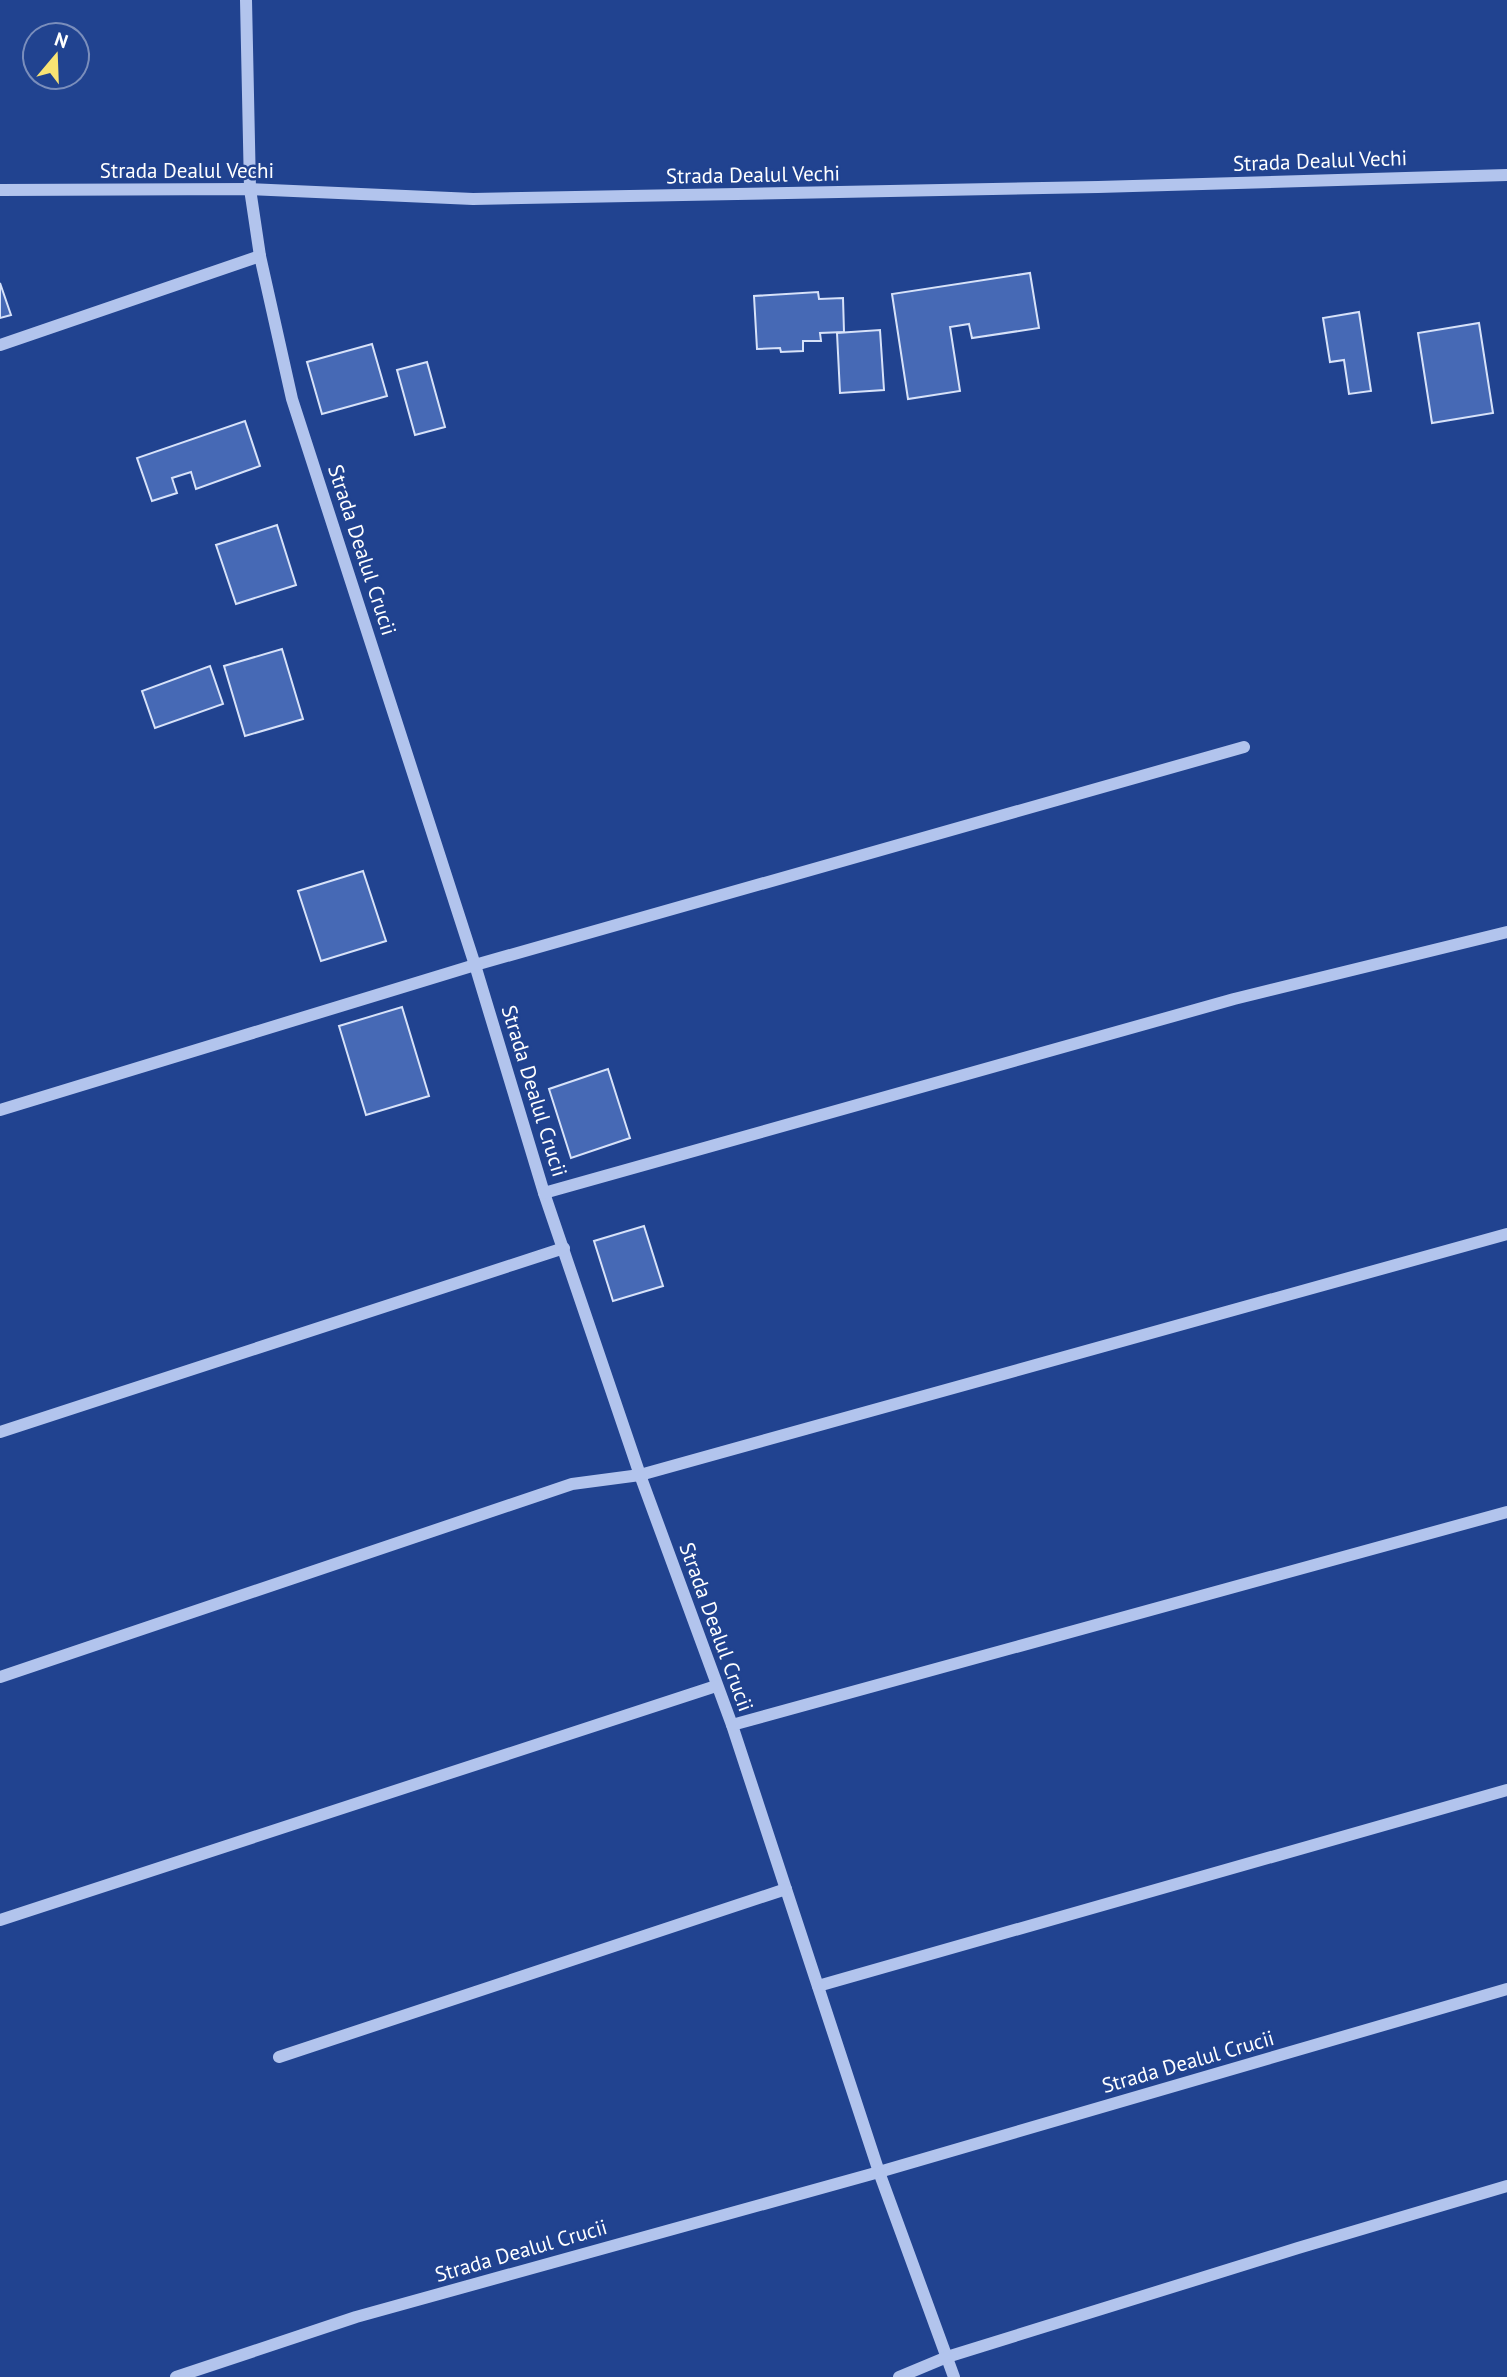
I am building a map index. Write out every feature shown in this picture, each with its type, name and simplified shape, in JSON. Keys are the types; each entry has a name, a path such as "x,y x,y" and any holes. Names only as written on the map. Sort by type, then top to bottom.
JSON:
{"street":[{"name":"Strada Dealul Crucii","path":"246,0 250,189 260,256 292,399 475,965 544,1193 640,1475 732,1725 879,2172 954,2377"},
{"name":"Strada Dealul Vechi","path":"0,190 250,189 473,199 1084,187 1507,175"},
{"path":"0,345 260,256"},
{"path":"0,1110 475,965 1244,747"},
{"path":"544,1193 1234,999 1507,932"},
{"path":"0,1677 572,1484 640,1475 1507,1234"},
{"path":"0,1432 564,1248"},
{"path":"732,1725 1507,1512"},
{"path":"0,1920 716,1686"},
{"path":"818,1986 1507,1790"},
{"path":"279,2057 786,1889"},
{"name":"Strada Dealul Crucii","path":"176,2377 356,2317 879,2172 1507,1989"},
{"path":"899,2377 947,2357 1507,2186"}],"building":[{"path":"1030,273 1039,328 972,338 969,324 950,327 960,391 908,399 892,294"},
{"path":"0,283 11,315 0,318"},
{"path":"818,292 819,299 843,298 844,332 820,333 821,341 803,341 803,351 757,349 754,296"},
{"path":"1359,312 1371,391 1349,394 1344,360 1330,362 1323,318"},
{"path":"1479,323 1493,413 1432,423 1418,333"},
{"path":"880,330 884,390 840,393 837,333"},
{"path":"372,344 387,396 322,414 307,362"},
{"path":"427,362 445,427 415,435 397,370"},
{"path":"245,421 260,466 196,489 191,472 172,478 177,493 152,501 137,458"},
{"path":"277,525 296,585 236,604 216,545"},
{"path":"282,649 303,719 245,736 224,666"},
{"path":"210,666 223,704 155,728 142,691"},
{"path":"363,871 386,941 321,961 298,891"},
{"path":"402,1007 429,1096 366,1115 339,1026"},
{"path":"608,1069 630,1138 571,1158 549,1089"},
{"path":"644,1226 663,1286 613,1301 594,1241"}]}
